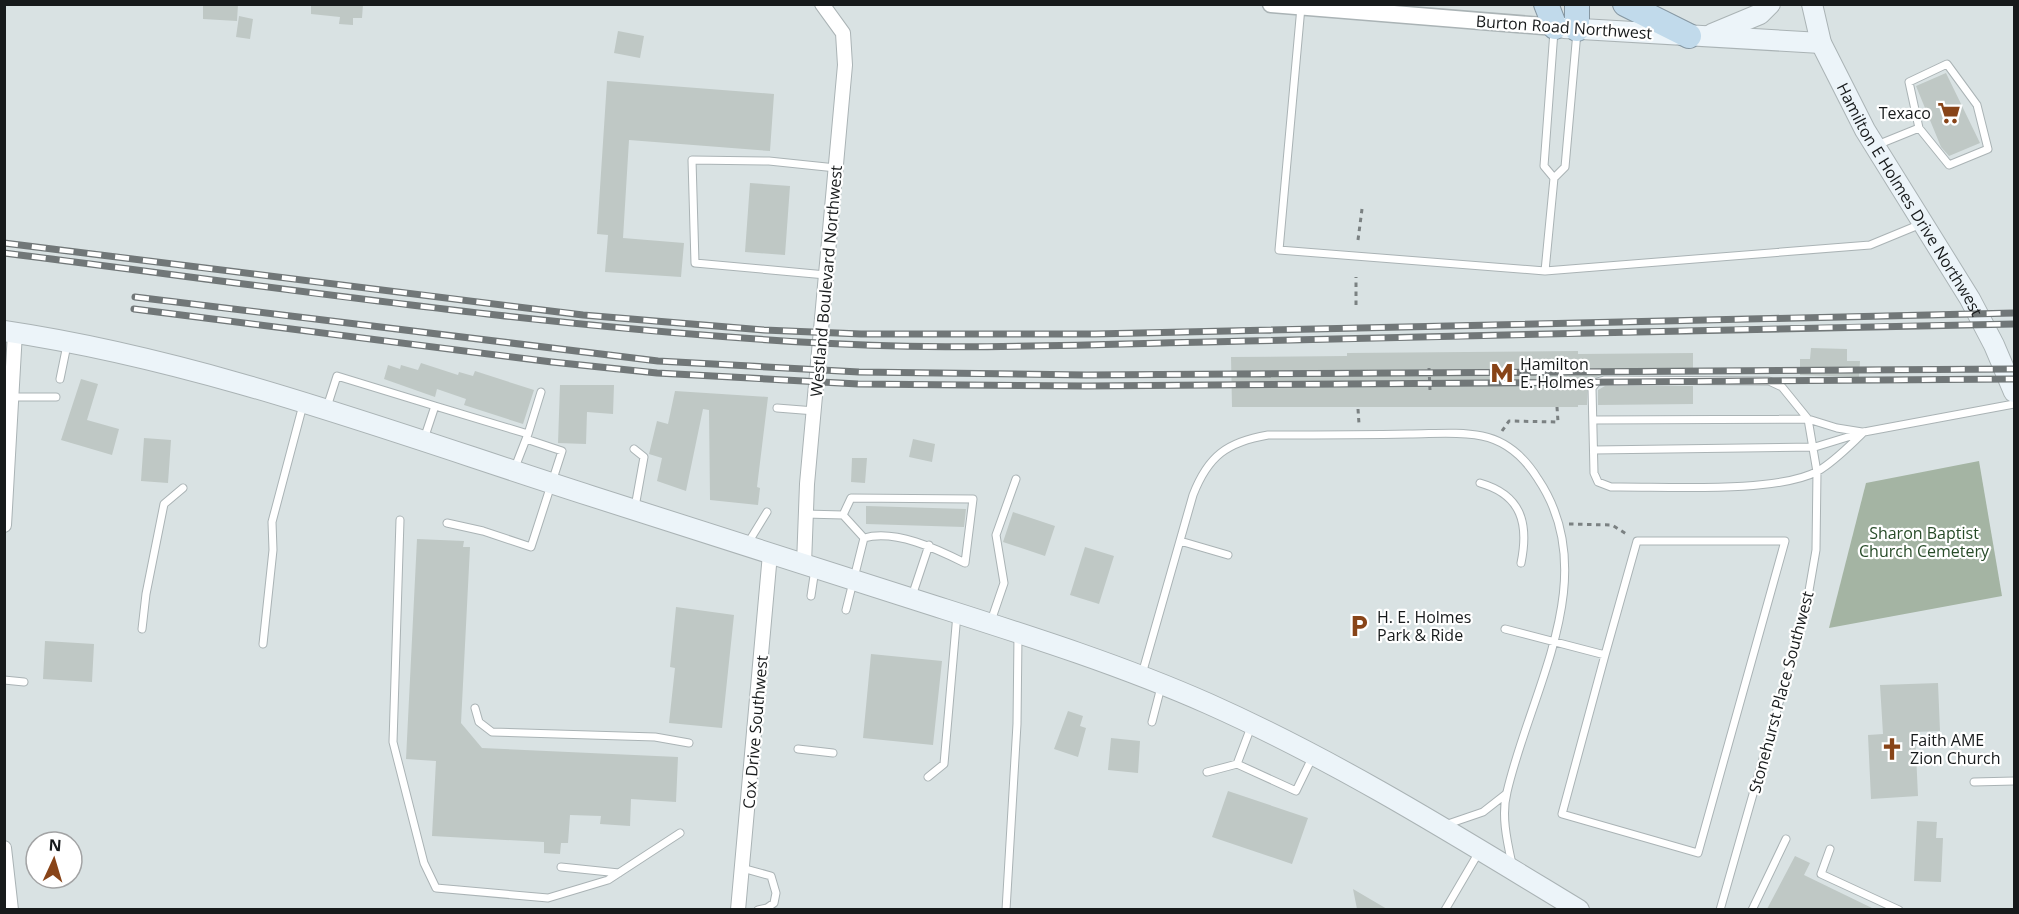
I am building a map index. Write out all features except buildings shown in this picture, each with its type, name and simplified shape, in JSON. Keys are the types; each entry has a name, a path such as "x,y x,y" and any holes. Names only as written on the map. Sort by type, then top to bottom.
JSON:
{"highway":[{"path":"1546,4 1566,28 1577,4"},
{"path":"1625,4 1697,36"}],"main road":[{"path":"1697,36 1760,14 1770,4"},
{"name":"Hamilton E Holmes Drive Northwest","path":"1812,4 1821,44 1875,146 1989,335 2014,392"},
{"name":"Burton Road Northwest","path":"1566,28 1821,44"},
{"path":"10,332 153,360 327,409 957,613 1142,676 1314,754 1398,799 1578,909"}],"street":[{"name":"Westland Boulevard Northwest","path":"809,566 805,514 845,65 843,33 822,4"},
{"name":"Burton Road Northwest","path":"1271,4 1566,28"},
{"path":"4,525 11,398 10,332"},
{"name":"Cox Drive Southwest","path":"738,909 770,554"},
{"path":"4,848 11,909"}],"lane":[{"path":"1301,6 1279,250 1545,271 1869,245 1923,223"},
{"path":"1545,271 1554,178 1565,167 1566,28"},
{"path":"1554,178 1544,166 1566,28"},
{"path":"1947,64 1977,105 1988,149 1949,165 1919,128 1909,82 1947,64"},
{"path":"1875,146 1919,128"},
{"path":"826,275 695,263 692,160 770,161 836,168"},
{"path":"60,379 68,342"},
{"path":"327,409 337,376 527,436 562,451 531,547 483,531 447,523"},
{"path":"1808,419 1782,387 1770,381 1604,380 1592,388 1594,473 1599,482 1611,487 1787,483 1817,472 1864,432"},
{"path":"514,471 541,392"},
{"path":"11,398 56,397"},
{"path":"263,644 273,550 272,522 303,402"},
{"path":"1594,450 1815,447 1864,432 2014,404"},
{"path":"424,441 435,406"},
{"path":"777,408 815,411"},
{"path":"1593,420 1808,419 1836,428 1864,432"},
{"name":"Stonehurst Place Southwest","path":"1720,909 1806,608 1816,550 1817,472 1815,447 1808,419"},
{"path":"1142,676 1200,477 1211,460 1227,448 1246,439 1268,435 1461,434 1495,439 1512,449 1529,465 1544,488 1559,524 1566,558 1566,584 1553,640 1506,794 1505,836 1514,871"},
{"path":"634,449 644,457 634,510"},
{"path":"990,624 1005,583 996,535 1016,479"},
{"path":"1480,483 1502,494 1517,507 1525,533 1521,563"},
{"path":"142,629 146,591 164,504 183,488"},
{"path":"843,515 851,498 973,499 965,563 929,545 874,535 864,538"},
{"path":"746,546 767,512"},
{"path":"805,514 843,515 864,538"},
{"path":"400,520 393,742 424,864 436,888 548,898 608,880 680,833"},
{"path":"846,610 864,538"},
{"path":"1180,541 1228,555"},
{"path":"1637,541 1785,541 1698,853 1562,814 1605,655 1637,541"},
{"path":"911,598 929,545"},
{"path":"809,566 811,596"},
{"path":"928,777 944,764 957,613"},
{"path":"1505,629 1605,655"},
{"path":"1006,909 1017,724 1018,633"},
{"path":"4,680 24,682"},
{"path":"1152,722 1162,684"},
{"path":"475,708 479,722 492,732 655,738 689,743"},
{"path":"1237,764 1252,724"},
{"path":"798,749 833,753"},
{"path":"1207,772 1237,764 1296,791 1314,754"},
{"path":"1974,783 2014,781"},
{"path":"1442,826 1483,812 1506,794"},
{"path":"1752,909 1786,839"},
{"path":"1830,849 1821,874 1899,909"},
{"path":"1445,909 1480,850"},
{"path":"561,867 619,873"},
{"path":"742,868 771,876 776,884 774,903 767,908 758,909"},
{"path":"738,909 746,909"}],"path":[{"path":"1358,240 1362,210"},
{"path":"1356,277 1356,304"},
{"path":"1429,368 1430,390"},
{"path":"1495,439 1509,421 1558,422 1557,407"},
{"path":"1559,524 1612,525 1637,541"}],"green space":[{"name":"Sharon Baptist Church Cemetery","path":"1979,461 2002,596 1829,628 1866,483"}],"railway":[{"path":"4,243 583,315 764,330 861,334 1095,334 2014,313"},
{"path":"4,253 514,317 718,336 873,345 1032,346 2014,324"},
{"path":"135,297 658,361 859,372 1086,375 2014,369"},
{"path":"134,309 552,362 657,373 858,384 1086,386 2014,379"}],"place":[{"name":"Texaco","path":"1949,113"},
{"name":"Hamilton E. Holmes","path":"1502,373"},
{"name":"H. E. Holmes Park & Ride","path":"1359,626"},
{"name":"Faith AME Zion Church","path":"1892,749"}]}
